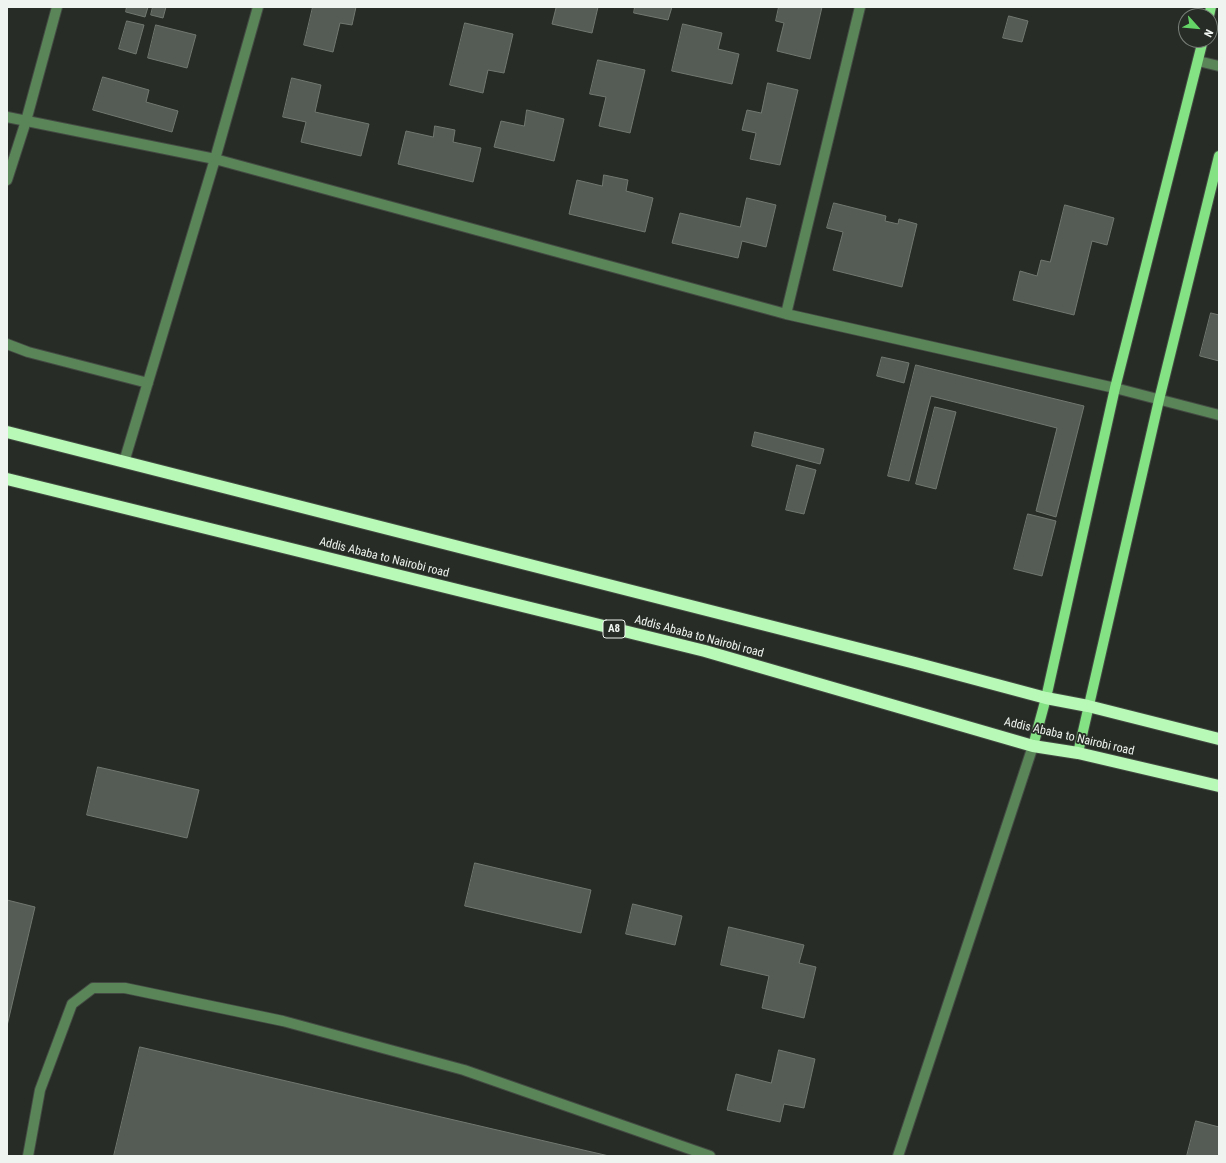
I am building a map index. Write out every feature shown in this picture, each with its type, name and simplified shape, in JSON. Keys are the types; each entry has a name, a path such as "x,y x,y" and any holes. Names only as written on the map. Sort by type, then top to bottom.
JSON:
{"highway":[{"path":"7,432 899,659 1046,698 1088,706 1219,739"},
{"name":"Addis Ababa to Nairobi road","path":"7,479 705,651 1033,746 1078,753 1219,786"}],"main road":[{"path":"1033,746 1046,698 1115,388 1201,48"},
{"path":"1078,753 1159,400 1219,156"}],"street":[{"path":"7,180 26,121 56,7"},
{"path":"124,462 215,159 258,7"},
{"path":"786,314 860,7"},
{"path":"1198,61 1219,66"},
{"path":"7,116 215,159 786,314 1115,388 1219,415"},
{"path":"7,344 28,352 148,383"},
{"path":"898,1156 1033,746"},
{"path":"28,1156 40,1090 72,1004 93,988 125,988 283,1021 464,1070 710,1156"}],"building":[{"path":"127,7 148,7 145,17 126,12"},
{"path":"153,7 166,7 163,18 151,15"},
{"path":"313,7 356,7 352,25 340,23 333,52 304,45"},
{"path":"551,7 598,7 592,33 552,24 556,8"},
{"path":"635,7 672,7 668,20 634,13"},
{"path":"779,7 822,7 810,59 777,51 784,23 776,21"},
{"path":"1009,16 1028,21 1022,42 1003,38"},
{"path":"127,21 144,25 136,54 119,49"},
{"path":"465,23 513,34 504,73 488,70 483,93 450,85"},
{"path":"683,24 722,33 718,49 739,54 732,84 672,71"},
{"path":"156,25 196,35 187,68 148,58"},
{"path":"598,60 645,70 630,133 599,126 606,97 590,94"},
{"path":"103,77 149,90 146,102 178,111 172,132 93,110"},
{"path":"292,78 321,85 315,112 369,124 361,156 301,142 306,122 283,117"},
{"path":"768,83 798,90 780,165 750,159 756,133 742,130 747,110 761,113"},
{"path":"527,110 564,119 554,161 494,147 501,121 524,126"},
{"path":"435,126 455,130 453,142 481,148 473,182 398,164 406,131 433,137"},
{"path":"604,175 628,180 626,191 653,198 645,232 569,214 577,180 602,186"},
{"path":"747,198 776,205 766,247 742,241 738,258 672,243 680,213 740,227"},
{"path":"834,203 886,216 885,221 898,224 899,219 917,224 902,287 833,270 843,232 827,228"},
{"path":"1065,205 1114,218 1107,245 1092,241 1074,315 1013,300 1020,271 1037,276 1041,260 1050,262"},
{"path":"1211,313 1219,315 1219,361 1200,356"},
{"path":"882,357 909,363 904,383 877,376"},
{"path":"916,365 1084,406 1056,517 1036,511 1057,428 931,396 909,481 888,476"},
{"path":"935,407 956,412 936,489 916,484"},
{"path":"755,432 824,449 820,464 752,446"},
{"path":"797,465 816,470 804,514 786,510"},
{"path":"1028,514 1056,521 1042,576 1014,569"},
{"path":"98,767 199,790 187,838 87,815"},
{"path":"475,863 591,890 581,933 465,906"},
{"path":"7,900 35,907 7,1026"},
{"path":"633,904 682,916 675,945 626,934"},
{"path":"729,927 804,945 799,963 816,967 804,1018 762,1008 769,976 721,965"},
{"path":"140,1047 609,1156 114,1156"},
{"path":"779,1050 815,1059 804,1108 784,1104 780,1122 727,1110 736,1074 771,1083"},
{"path":"1196,1121 1219,1127 1219,1156 1187,1156"}]}
